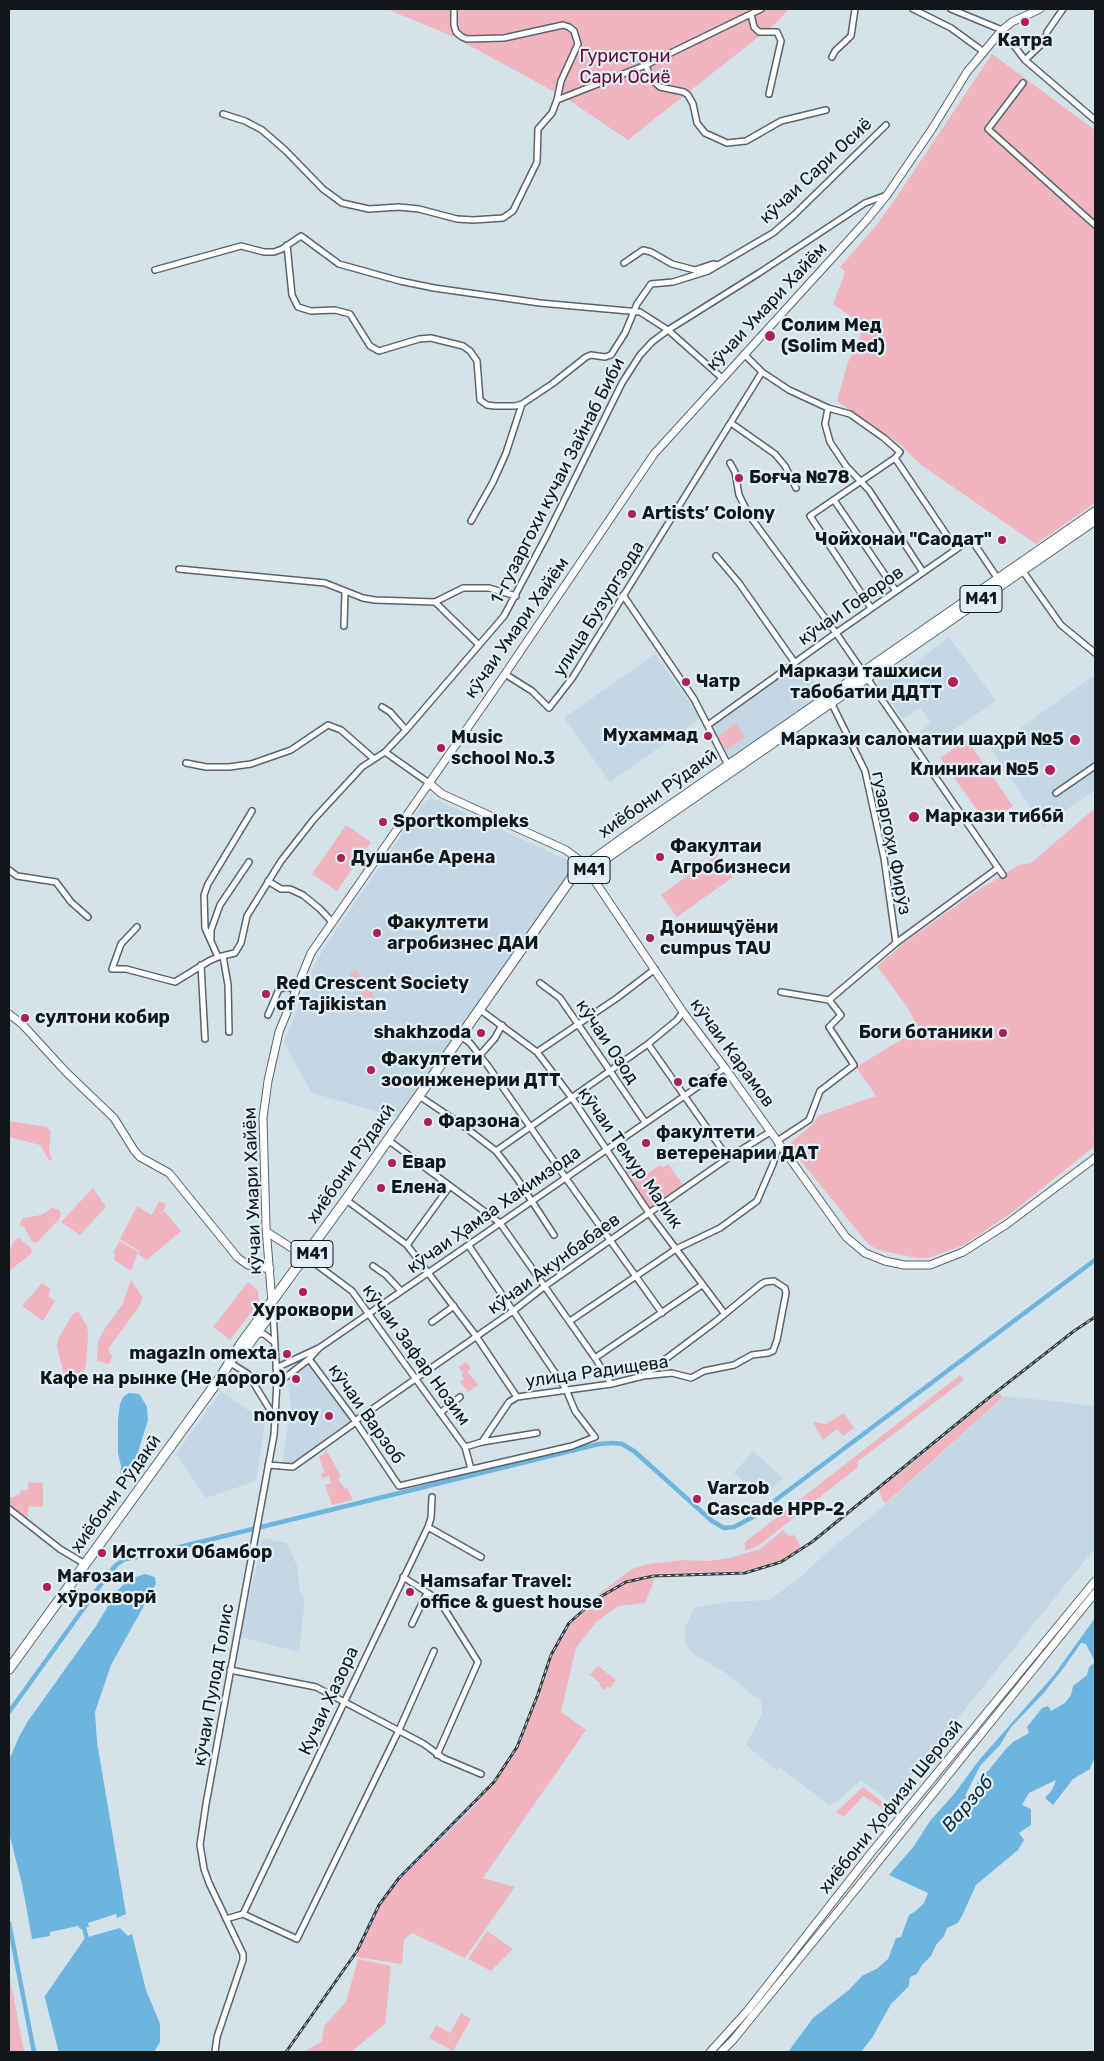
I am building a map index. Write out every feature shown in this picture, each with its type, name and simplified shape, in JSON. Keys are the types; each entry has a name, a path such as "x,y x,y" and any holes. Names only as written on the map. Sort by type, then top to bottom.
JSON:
{"highway":[{"path":"938,625 998,579 1021,568 1095,512"},
{"name":"M41","path":"307,1258 349,1202 374,1162 481,1010 569,888 586,868 864,675 1095,520"},
{"name":"хиёбони Рӯдакӣ","path":"720,775 728,765 829,699"},
{"name":"хиёбони Рӯдакӣ","path":"9,1669 272,1307 374,1162"},
{"path":"231,1363 256,1334 272,1307"}],"main road":[{"name":"кӯчаи Умари Хайём","path":"272,1307 263,1118 268,1081 279,1032 311,953 409,809 505,674 654,454 834,257 887,194 932,129 964,77 1002,30 1012,22 1040,9"},
{"name":"кӯчаи Карамов","path":"429,783 442,794 566,850 586,868 684,1012 846,1237 865,1253 885,1261 904,1265 930,1265 963,1252 1007,1224 1095,1158"},
{"path":"9,1014 22,1024 66,1072 114,1118 140,1157 170,1173 238,1258 248,1265 270,1269"},
{"name":"кӯчаи Зафар Нозим","path":"267,1232 307,1258"},
{"name":"хиёбони Ҳофизи Шерозӣ","path":"710,2052 748,2010 871,1853 1095,1581"},
{"name":"хиёбони Ҳофизи Шерозӣ","path":"722,2052 861,1884 1095,1593"}],"street":[{"path":"223,114 245,121 262,130 322,188 342,202 369,209 408,208 457,219 503,218 513,210 537,162 538,129 556,108 561,81 578,44 574,31 569,26 504,38 467,39 456,32 454,9"},
{"path":"557,100 646,65 761,9"},
{"path":"832,57 835,51 851,36 855,9"},
{"path":"913,9 951,28 984,52"},
{"path":"951,9 1002,30 1025,60 1095,120"},
{"path":"1025,60 1045,41 1047,32 1063,9"},
{"path":"751,14 756,30 759,32 777,32 781,41 769,94"},
{"path":"646,65 651,78 660,87 688,95 693,104 698,122 705,133 728,143 746,141 781,121 826,110"},
{"path":"1023,83 988,129 1095,225"},
{"name":"кӯчаи Сари Осиё","path":"522,404 552,384 586,357 591,355 605,357 611,355 625,333 637,304 651,284 686,278 708,271 742,250 762,241 794,216 886,125"},
{"name":"1-гузаргохи кучаи Зайнаб Биби","path":"137,927 121,944 112,969 126,969 175,982 201,965 220,956 235,953 241,943 247,916 268,881 314,819 362,767 385,752 406,730 504,616 516,596 622,383 640,355 652,342 668,330 759,273 864,203 887,194"},
{"path":"155,270 241,246 264,252 274,252 299,236 339,264 400,281 434,288 540,303 634,311 649,316 668,330 722,378"},
{"path":"287,245 292,296 298,307 311,311 335,310 350,314 370,346 379,351 419,339 431,338 463,346 470,351 477,362 478,396 482,403 505,407 522,404 506,453 493,482 470,521"},
{"path":"624,263 643,250 651,252 672,264 695,270 713,264 718,265"},
{"path":"744,354 762,372 789,390 828,408 850,414 900,452 895,458 810,516 871,608"},
{"name":"улица Бузургзода","path":"505,674 532,691 549,708 573,677 762,372"},
{"path":"828,408 825,424 830,442 846,466 861,481 923,572"},
{"path":"731,423 775,454 785,466 796,488"},
{"path":"895,458 956,549"},
{"path":"730,463 735,472 739,495 749,515 836,633 1003,875"},
{"path":"834,500 896,591"},
{"name":"кӯчаи Говоров","path":"708,725 871,608 971,540 998,579"},
{"path":"716,556 739,583 795,663"},
{"path":"1021,568 1061,625 1095,653"},
{"path":"179,569 325,582 362,598 375,600 435,602 463,588 489,588 516,596"},
{"path":"344,626 346,591"},
{"path":"623,595 694,698 728,765"},
{"path":"435,602 479,645"},
{"name":"гузаргоҳи Фирӯз","path":"829,699 865,774 884,858 896,943"},
{"path":"382,708 390,712 406,730"},
{"path":"186,763 206,767 229,767 251,764 291,750 328,725 341,730 374,759"},
{"path":"385,752 429,783"},
{"path":"1056,793 1095,766"},
{"path":"230,1032 228,985 220,956 211,944 205,928 205,890 252,811"},
{"path":"211,944 211,930 220,905 249,862"},
{"path":"829,1000 896,943 998,868"},
{"path":"9,870 17,876 56,882 71,902 88,917"},
{"path":"268,881 281,889 290,889 303,895 332,922"},
{"path":"201,965 205,1039"},
{"path":"537,1052 618,998 655,969"},
{"name":"кӯчаи Озод","path":"540,984 560,998 645,1122"},
{"path":"268,1015 279,989 288,988 296,990"},
{"path":"570,1321 676,1249 720,1228 757,1201 773,1164 778,1142 807,1121 822,1088 854,1065 829,1027 841,1015 829,1000 781,992"},
{"name":"кӯчаи Темур Малик","path":"481,1010 537,1052 572,1098 649,1213 724,1313"},
{"path":"496,1151 648,1044 684,1012"},
{"path":"480,1055 495,1038 502,1025"},
{"path":"462,1037 480,1055 662,1313"},
{"path":"648,1044 728,1158"},
{"name":"кӯчаи Ҳамза Хакимзода","path":"276,1368 319,1348 726,1068"},
{"path":"420,1097 496,1151 554,1234"},
{"name":"кӯчаи Акунбабаев","path":"268,1465 293,1468 513,1311 545,1286 728,1158 770,1132"},
{"path":"389,1142 500,1223 596,1358 611,1384"},
{"path":"407,1245 450,1186"},
{"path":"349,1202 407,1245 476,1336 517,1397"},
{"path":"469,1246 566,1389 574,1411 595,1437 572,1446 470,1469 465,1447 482,1442 537,1433"},
{"name":"кӯчаи Зафар Нозим","path":"307,1258 352,1291 465,1447"},
{"path":"373,1266 386,1275 401,1291"},
{"name":"улица Радищева","path":"482,1442 509,1402 517,1397 611,1384 644,1376 672,1373 690,1378 704,1371 734,1365 752,1355 768,1353 773,1350 777,1340 785,1288 774,1281 765,1282 724,1313"},
{"path":"596,1358 702,1285"},
{"path":"432,1322 454,1306"},
{"name":"кӯчаи Пулод Толис","path":"215,2052 217,2037 243,1960 243,1954 204,1869 200,1845 230,1670 261,1512 275,1419 277,1381 272,1307"},
{"path":"644,1376 715,1322 724,1313"},
{"path":"256,1334 264,1334 274,1342"},
{"path":"277,1381 286,1377 309,1359 319,1348"},
{"name":"кӯчаи Варзоб","path":"309,1359 399,1486 470,1469"},
{"path":"231,1363 248,1374 275,1419"},
{"path":"440,1413 460,1397"},
{"name":"Кучаи Хазора","path":"243,1914 428,1527 431,1518 432,1497"},
{"path":"9,1509 60,1549 85,1564"},
{"path":"428,1527 481,1557"},
{"path":"403,1577 439,1600 478,1662 437,1755"},
{"path":"412,1624 427,1593"},
{"path":"226,1919 243,1914 296,1939 399,1730 434,1651"},
{"path":"230,1670 316,1687 424,1744 437,1755 480,1774"}],"shaded area":[{"name":"Маркази ташхиси табобатии ДДТТ","path":"949,637 996,701 927,748 918,734 931,723 921,708 932,700 903,719 877,682 907,662 933,699 912,666"},
{"path":"655,654 701,718 610,782 564,718"},
{"path":"800,661 824,696 731,759 710,726"},
{"name":"Клиникаи №5","path":"1093,676 1095,679 1095,790 1043,826 991,749"},
{"path":"431,797 569,861 571,869 400,1118 312,1093 284,1043 311,972 324,948 421,806"},
{"path":"311,1361 353,1423 291,1466 282,1463 291,1405 288,1385 292,1376"},
{"path":"221,1391 265,1422 256,1481 206,1498 176,1454"},
{"path":"1005,1396 1095,1406 1095,1548 890,1802 861,1780 835,1803 829,1805 779,1767 776,1770 746,1745 762,1714 761,1701 724,1672 691,1652 685,1643 685,1628 694,1608 726,1602 769,1600 802,1576 826,1553 884,1506"},
{"path":"753,1451 783,1478 763,1498 734,1473"},
{"path":"263,1538 287,1543 297,1566 300,1593 305,1598 299,1652 240,1637"}],"green space":[{"name":"Гуристони Сари Осиё","path":"387,9 789,9 776,23 628,140 564,97 452,36"},
{"path":"992,54 1095,130 1095,503 1036,544 921,465 901,445 837,401 847,365 864,326 833,304 845,272 840,267 874,228 894,201"},
{"path":"736,723 745,737 727,750 717,737"},
{"path":"967,740 1013,806 987,824 940,758"},
{"name":"Боги ботаники","path":"1095,808 1095,1129 1093,1131 1095,1133 1095,1146 1010,1214 962,1246 928,1258 917,1258 878,1250 868,1244 788,1145 812,1125 818,1116 876,1096 856,1067 919,1029 907,1007 877,966 904,943 975,892 1019,865 1031,863"},
{"name":"Душанбе Арена","path":"346,825 371,842 337,891 312,874"},
{"path":"717,854 733,877 677,917 661,895"},
{"path":"356,970 378,1003 371,1008 349,975"},
{"path":"9,1121 47,1127 51,1132 49,1151 52,1160 49,1160 40,1145 9,1137"},
{"path":"640,1162 648,1173 660,1165 662,1168 668,1164 684,1186 649,1211 623,1174"},
{"path":"93,1188 106,1207 80,1235 61,1222"},
{"path":"159,1201 166,1204 161,1215 164,1211 181,1231 147,1260 138,1254 142,1247 139,1251 120,1239 137,1206 152,1215"},
{"path":"52,1208 59,1210 61,1213 60,1218 38,1242 32,1242 24,1227 19,1225 23,1218 41,1215"},
{"path":"19,1238 32,1251 31,1254 9,1271 9,1251 14,1241"},
{"path":"120,1241 138,1252 131,1271 114,1260 115,1253 113,1252"},
{"path":"131,1280 143,1298 138,1308 108,1349 112,1356 110,1363 97,1361 98,1341 122,1305"},
{"path":"248,1282 258,1291 259,1302 230,1340 213,1327"},
{"path":"42,1283 51,1289 48,1296 55,1301 43,1321 22,1306"},
{"path":"78,1311 87,1326 88,1335 86,1365 81,1379 73,1373 64,1375 57,1347 58,1339 73,1314"},
{"path":"466,1362 471,1368 467,1371 478,1385 468,1392 460,1382 464,1379 459,1367"},
{"path":"960,1375 964,1380 857,1462 858,1467 758,1546 745,1551 745,1542"},
{"path":"998,1393 1003,1397 886,1503 883,1501 879,1490"},
{"path":"844,1413 854,1428 843,1436 837,1429 823,1440 813,1423 826,1424"},
{"path":"325,1448 341,1476 338,1479 345,1489 347,1488 353,1500 332,1505 325,1485 331,1483 329,1476 322,1478 321,1475 324,1472 319,1457 326,1452"},
{"path":"28,1482 43,1483 43,1507 29,1506 27,1520 9,1511 9,1497 15,1497 20,1494 21,1490 28,1490"},
{"path":"783,1530 789,1536 794,1535 801,1548 780,1561 745,1571 652,1574 625,1581 601,1596 599,1594 632,1569 649,1564 684,1560 708,1561 730,1558 760,1549"},
{"path":"653,1577 653,1584 645,1603 618,1606 596,1622 576,1648 561,1712 586,1730 483,1878 515,1887 465,1958 412,1933 404,1939 402,1964 356,1957 380,1905 400,1879 470,1810 495,1782 518,1747 552,1656 571,1623 597,1601 626,1583"},
{"path":"598,1666 616,1680 610,1688 608,1686 605,1690 590,1675"},
{"path":"863,1787 890,1808 887,1811 863,1796 844,1817 836,1812"},
{"path":"487,1931 513,1949 491,1971 468,1959"},
{"path":"358,1959 391,1966 385,2024 351,2052 304,2052 322,2041 324,2026 346,2002"},
{"path":"9,1972 10,1978 24,2052 9,2052"},
{"path":"461,2013 471,2019 453,2051 429,2038 436,2025 450,2033"}],"water":[{"path":"129,1393 139,1394 147,1407 148,1420 134,1465 122,1484 120,1483 121,1466 118,1453 118,1420 120,1404 123,1397"},
{"path":"145,1574 155,1577 156,1584 111,1665 95,1712 97,1742 126,1914 117,1918 116,1914 88,1923 89,1927 80,1929 78,1926 50,1932 50,1936 32,1939 22,1884 9,1833 9,1760 28,1721 96,1626 117,1591 129,1579"},
{"name":"Варзоб","path":"1095,1618 1095,1662 1095,1756 1090,1769 1073,1779 1053,1805 1045,1798 1052,1790 1056,1780 1029,1793 1022,1805 1031,1809 1031,1825 1019,1833 1024,1840 1018,1850 976,1885 958,1923 947,1928 931,1956 922,1965 917,1974 910,1977 909,1986 891,2004 872,2038 861,2052 788,2052 813,2018 849,1990 862,1976 878,1968 888,1959 896,1938 901,1937 909,1915 924,1903 928,1893 889,1875 914,1846 930,1821 954,1794 980,1759 1054,1675","holes":["1081,1643 1086,1644 1095,1662 1089,1667 1087,1675 1073,1686 1071,1695 1065,1703 1051,1711 1048,1706 1042,1708 1027,1727 1029,1733 1013,1742 988,1771 981,1775 971,1796 965,1796 980,1766 1000,1745 1011,1727 1043,1694"]},
{"path":"120,1928 128,1936 132,1934 146,1990 160,2024 160,2042 154,2052 62,2052 49,1997 88,1937"}],"waterway":[{"path":"9,1712 107,1576 116,1565 125,1559 599,1444 613,1443 622,1444 634,1451 712,1521 724,1528 734,1527 753,1517 1095,1260"},
{"path":"9,1923 34,2052"},
{"path":"61,2052 47,1997 87,1939 84,1928"}],"railway":[{"path":"286,2052 357,1951 379,1905 399,1878 494,1782 517,1747 551,1655 569,1623 595,1600 626,1582 653,1576 745,1573 781,1562 812,1542 991,1396 1074,1331 1095,1317"}],"place":[{"name":"Катра","path":"1025,22"},
{"name":"Солим Мед (Solim Med)","path":"770,336"},
{"name":"Боғча №78","path":"739,478"},
{"name":"Artists’ Colony","path":"632,514"},
{"name":"Чойхонаи \"Саодат\"","path":"1002,540"},
{"name":"Чатр","path":"686,682"},
{"name":"Маркази ташхиси табобатии ДДТТ","path":"953,682"},
{"name":"Мухаммад","path":"708,736"},
{"name":"Маркази саломатии шаҳрӣ №5","path":"1075,740"},
{"name":"Music school No.3","path":"441,748"},
{"name":"Клиникаи №5","path":"1050,770"},
{"name":"Маркази тиббӣ","path":"914,817"},
{"name":"Sportkompleks","path":"383,822"},
{"name":"Факултаи Агробизнеси","path":"660,857"},
{"name":"Душанбе Арена","path":"341,858"},
{"name":"Факултети агробизнес ДАИ","path":"377,933"},
{"name":"Донишҷӯёни cumpus TAU","path":"650,938"},
{"name":"Red Crescent Society of Tajikistan","path":"266,994"},
{"name":"султони кобир","path":"25,1018"},
{"name":"shakhzoda","path":"481,1033"},
{"name":"Боги ботаники","path":"1003,1033"},
{"name":"Факултети зооинженерии ДТТ","path":"371,1070"},
{"name":"cafe","path":"678,1082"},
{"name":"Фарзона","path":"428,1122"},
{"name":"факултети ветеренарии ДАТ","path":"646,1143"},
{"name":"Евар","path":"392,1163"},
{"name":"Елена","path":"381,1188"},
{"name":"Хуроквори","path":"303,1292"},
{"name":"magazIn omexta","path":"287,1354"},
{"name":"Кафе на рынке (Не дорого)","path":"296,1379"},
{"name":"nonvoy","path":"329,1416"},
{"name":"Varzob Cascade HPP-2","path":"697,1499"},
{"name":"Истгохи Обамбор","path":"102,1553"},
{"name":"Мағозаи хӯрокворӣ","path":"47,1587"},
{"name":"Hamsafar Travel: office & guest house","path":"410,1592"}]}
